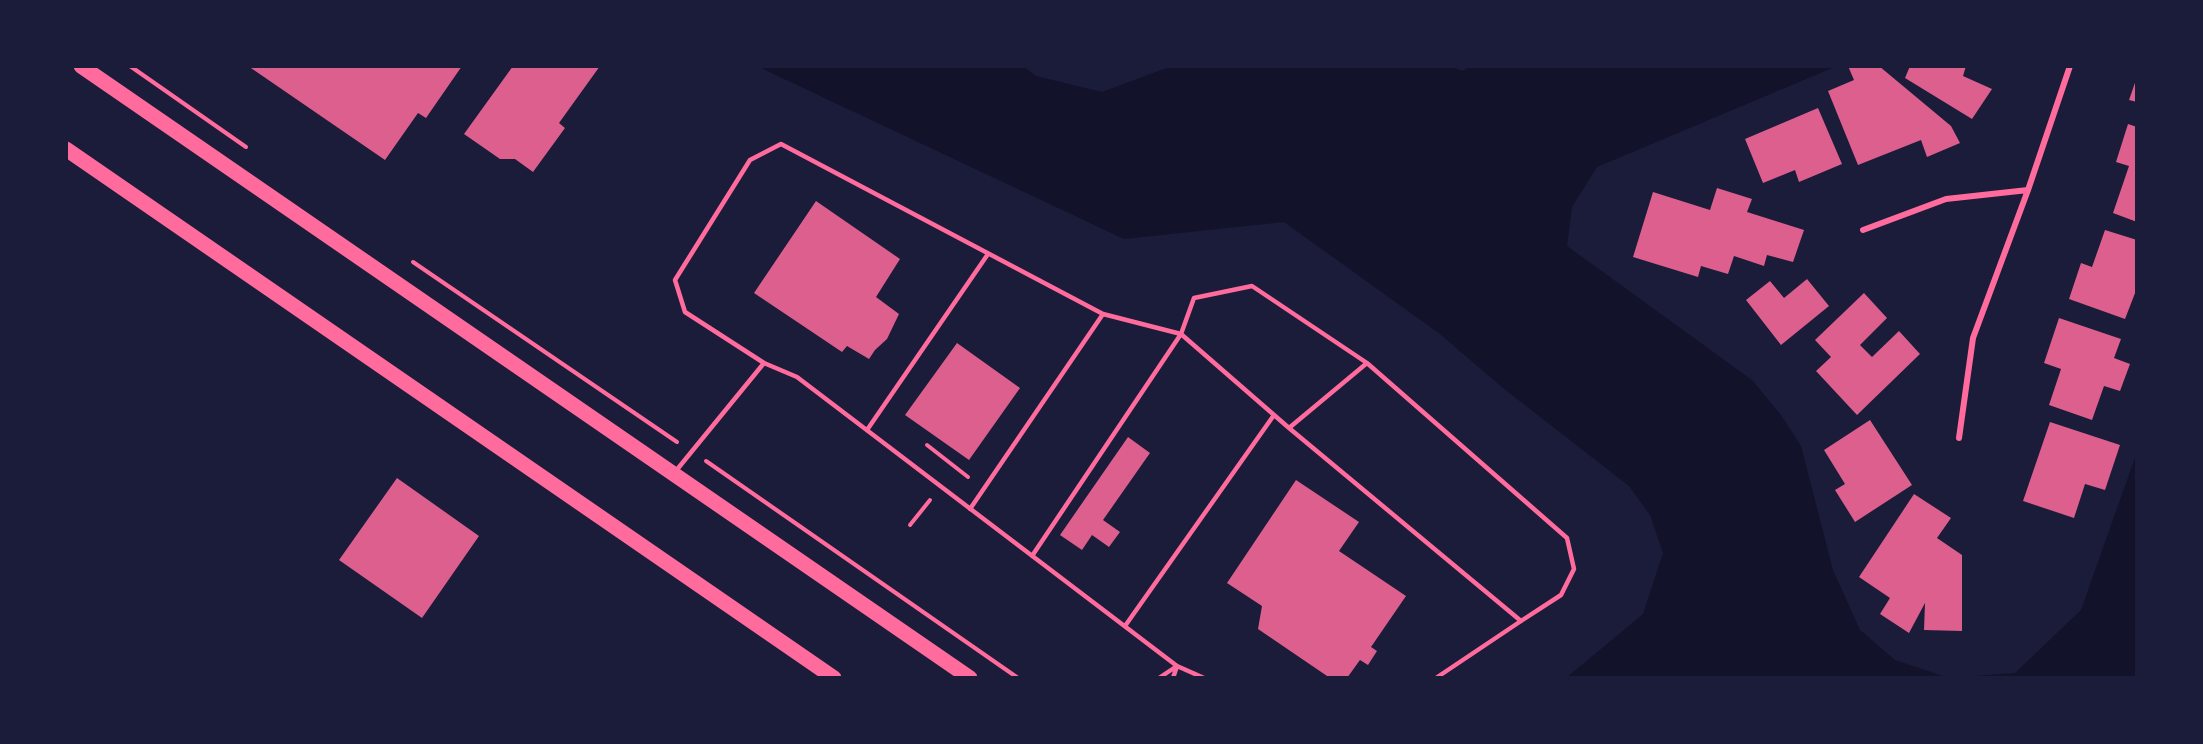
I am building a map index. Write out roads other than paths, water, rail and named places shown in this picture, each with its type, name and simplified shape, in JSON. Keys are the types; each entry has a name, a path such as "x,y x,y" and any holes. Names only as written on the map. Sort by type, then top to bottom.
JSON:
{"main road":[{"path":"81,66 970,678"},
{"path":"66,149 834,678"}],"street":[{"path":"1959,438 1973,338 2028,190 2070,66"},
{"path":"1863,230 1946,199 2028,190"}],"lane":[{"path":"1204,678 1177,666 797,377 764,363 685,312 675,280 750,160 781,144 1103,314 1181,334 1289,428 1521,621"},
{"path":"867,430 988,254"},
{"path":"1032,556 1181,334 1194,298 1252,286 1367,363 1567,538 1574,569 1561,595 1436,678"},
{"path":"970,509 1103,314"},
{"path":"673,474 764,363"},
{"path":"1289,428 1367,363"},
{"path":"1125,627 1274,415"},
{"path":"1159,678 1177,666"},
{"path":"1173,678 1177,666"}]}
